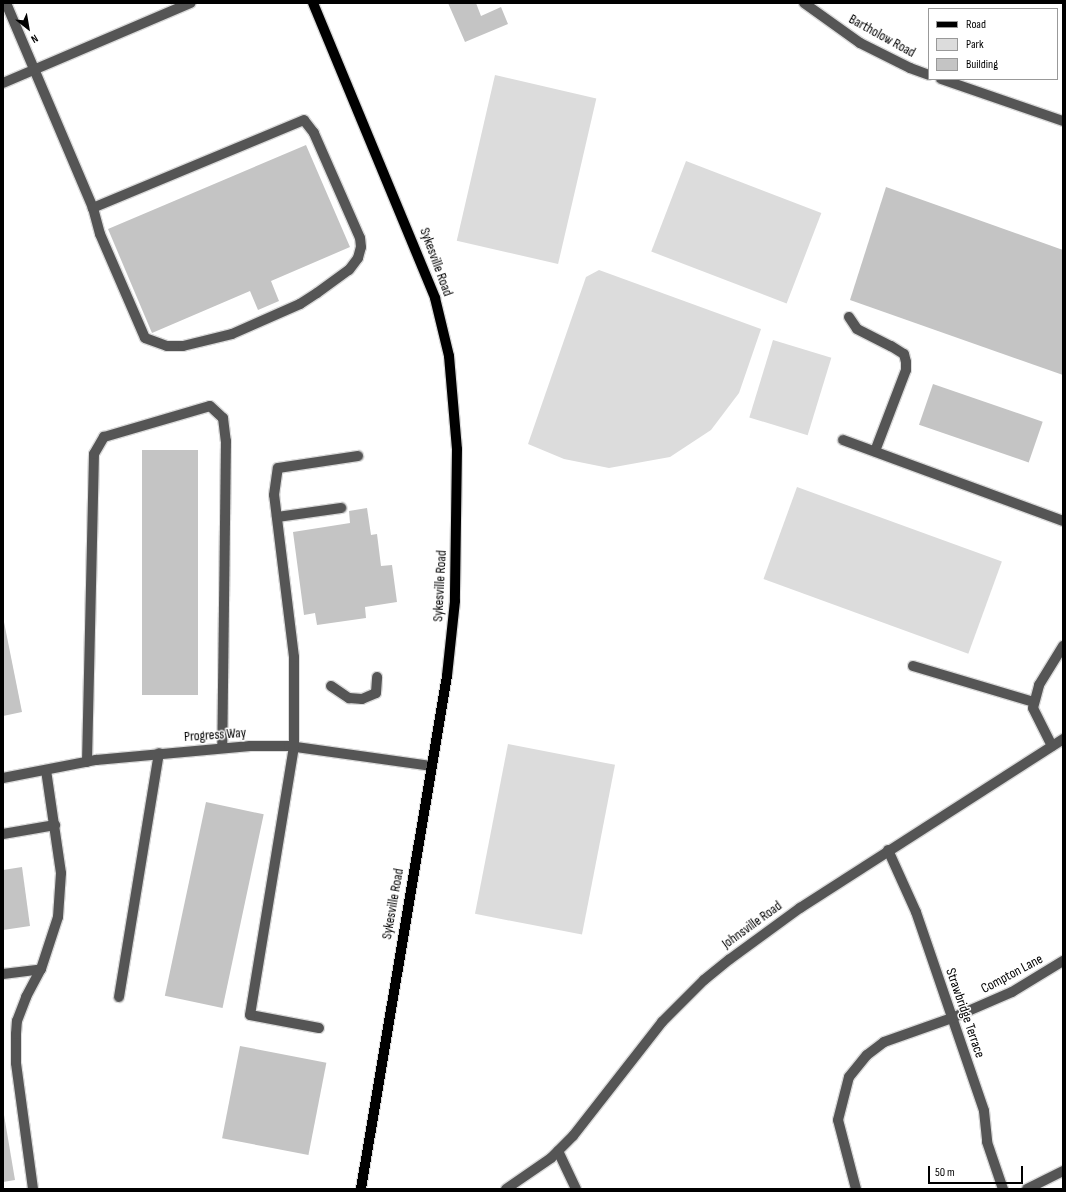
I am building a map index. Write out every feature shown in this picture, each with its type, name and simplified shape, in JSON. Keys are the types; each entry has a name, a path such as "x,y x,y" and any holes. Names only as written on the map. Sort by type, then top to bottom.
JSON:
{"main road":[{"name":"Sykesville Road","path":"313,3 417,250 435,298 450,363 457,449 455,601 447,676 388,1018 367,1164 361,1189"}],"street":[{"path":"6,3 93,208 100,234 144,338 167,346 184,346 213,340 300,304 348,270 358,258 361,247 360,238 314,133 304,120 93,208"},
{"path":"3,83 191,3"},
{"name":"Bartholow Road","path":"804,3 860,43 910,68 928,75"},
{"path":"944,80 1063,121"},
{"path":"849,317 857,329 904,354 906,362 906,370 875,451"},
{"path":"87,762 94,454 104,437 210,406 223,418 226,441 222,748"},
{"path":"843,440 1063,521"},
{"path":"319,1028 250,1015 294,747 294,657 274,495 278,468 358,456"},
{"path":"277,518 341,508"},
{"path":"1052,746 1036,718 1034,702 1039,685 1063,646"},
{"path":"913,666 1034,702"},
{"path":"331,686 349,698 362,700 376,693 377,677"},
{"name":"Johnsville Road","path":"506,1189 558,1151 594,1111 640,1047 704,980 767,930 888,850 1063,739"},
{"name":"Progress Way","path":"3,778 87,762 159,753 222,748 294,747 431,766"},
{"path":"119,997 159,753"},
{"path":"33,1189 16,1063 16,1034 17,1021 26,997 41,969 58,917 62,873 46,770"},
{"path":"3,834 55,825"},
{"name":"Strawbridge Terrace","path":"888,850 916,912 984,1111 987,1142 1003,1189"},
{"name":"Compton Lane","path":"856,1189 838,1120 849,1077 867,1055 884,1042 952,1018 1012,992 1063,961"},
{"path":"3,974 41,969"},
{"path":"558,1151 576,1189"},
{"path":"1027,1189 1063,1171"}],"green space":[{"path":"495,75 596,98 558,264 457,241"},
{"path":"686,161 821,213 787,304 651,252"},
{"path":"599,270 761,329 739,393 711,430 670,457 609,468 564,459 528,444 586,277"},
{"path":"773,340 831,358 808,435 749,417"},
{"path":"797,487 1002,562 968,654 763,579"},
{"path":"508,744 615,765 582,935 475,914"}],"building":[{"path":"448,3 476,3 481,16 501,7 508,24 465,42"},
{"path":"306,145 350,247 271,281 279,301 258,310 250,291 152,333 108,229"},
{"path":"886,187 1063,250 1063,375 850,300"},
{"path":"933,384 1043,422 1029,462 919,425"},
{"path":"142,450 198,450 198,695 142,695"},
{"path":"367,508 371,535 377,534 381,566 392,565 397,602 365,607 366,618 317,625 315,613 304,615 293,532 350,523 349,511"},
{"path":"4,622 22,712 3,716 3,623"},
{"path":"206,802 264,814 223,1008 165,996"},
{"path":"22,867 30,926 3,930 3,870"},
{"path":"240,1046 326,1063 308,1155 222,1138"},
{"path":"3,1109 15,1180 3,1182"}]}
